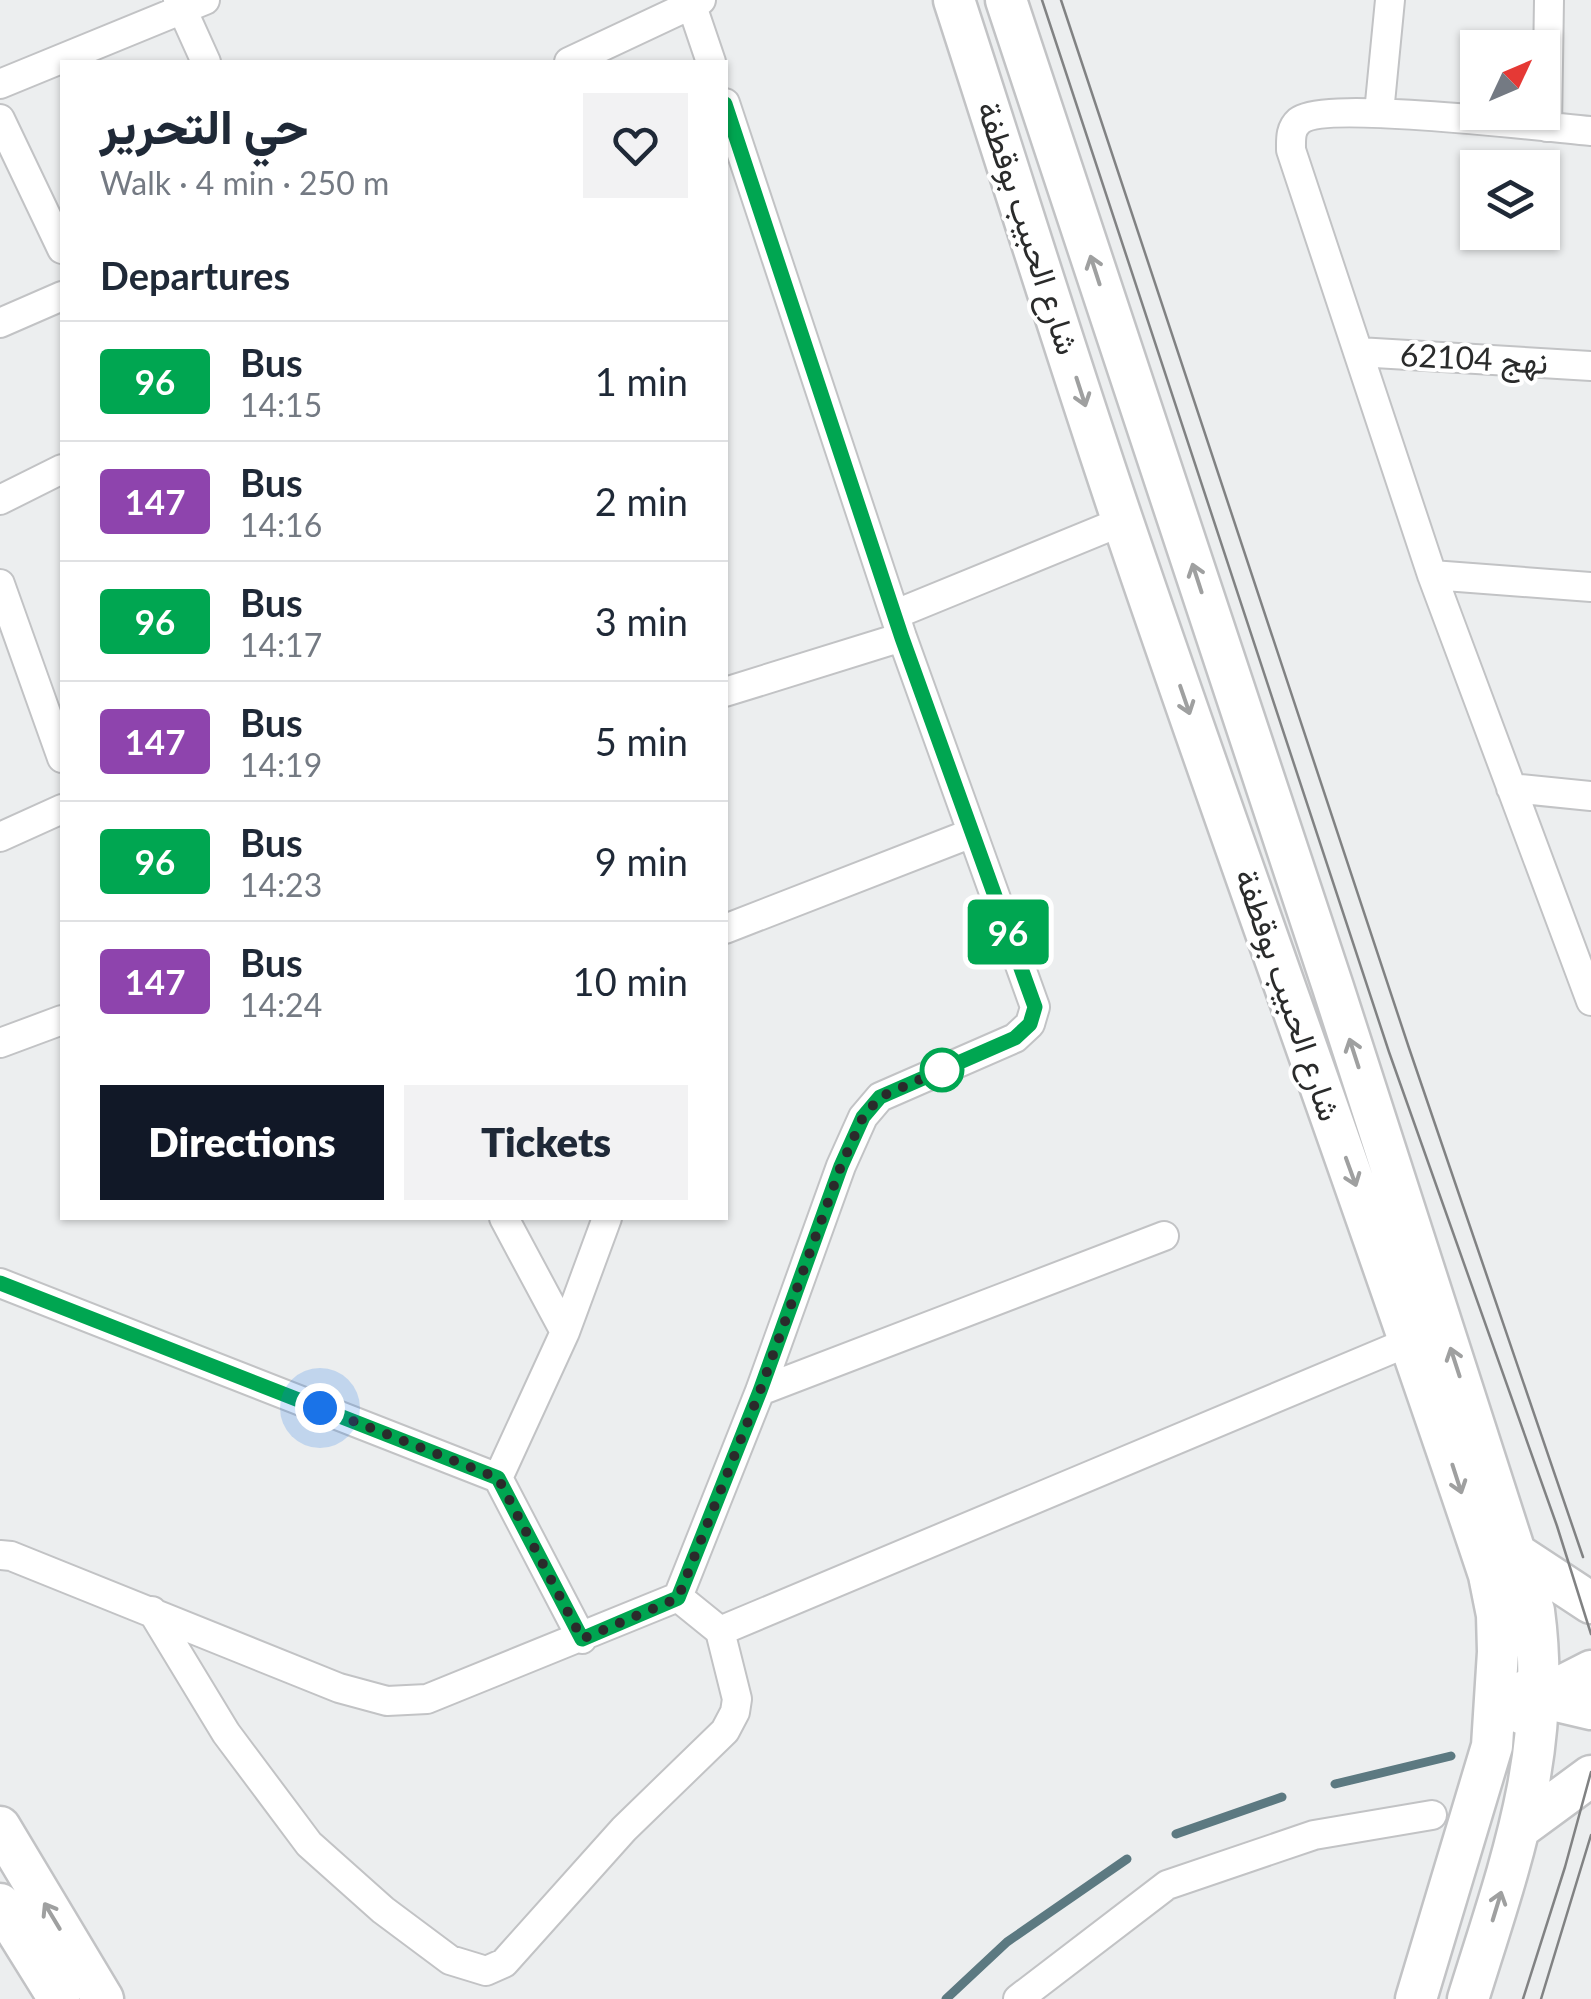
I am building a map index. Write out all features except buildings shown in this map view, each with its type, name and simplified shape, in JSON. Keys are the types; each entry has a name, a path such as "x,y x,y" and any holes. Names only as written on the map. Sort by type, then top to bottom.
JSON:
{"main road":[{"name":"شارع الحبيب بوقطفة","path":"954,0 1122,521 1411,1341 1488,1575 1497,1615 1498,1652 1492,1746 1416,1999"},
{"name":"شارع الحبيب بوقطفة","path":"1006,0 1534,1612 1540,1697 1520,1828 1468,1999"},
{"path":"1518,1554 1591,1603"},
{"path":"1498,1652 1540,1697 1591,1709"},
{"path":"1492,1746 1540,1697 1591,1671"},
{"path":"1520,1828 1591,1776"},
{"path":"0,1827 104,1999"},
{"path":"0,1904 60,1999"}],"street":[{"path":"1380,113 1390,0"},
{"path":"1549,0 1549,30"},
{"path":"573,60 694,1 710,60"},
{"path":"0,84 188,4 205,60"},
{"path":"0,1555 11,1556 339,1688 387,1701 428,1699 678,1598 863,1117 880,1097 1015,1038 1030,1024 1035,1007 899,626 728,113"},
{"path":"1460,120 1380,113 1310,115 1291,132 1291,150 1432,575 1591,1000"},
{"path":"0,119 60,245"},
{"path":"1560,129 1591,130"},
{"path":"0,323 60,297"},
{"name":"نهج 62104","path":"1358,352 1591,366"},
{"path":"0,500 60,470"},
{"path":"728,691 899,626 1122,521"},
{"path":"1432,575 1591,587"},
{"path":"0,584 60,752"},
{"path":"1511,788 1591,796"},
{"path":"0,837 60,810"},
{"path":"728,928 972,833"},
{"path":"0,1044 60,1021"},
{"path":"505,1220 566,1332"},
{"path":"498,1478 566,1332 606,1220"},
{"path":"760,1391 1164,1236"},
{"path":"0,1283 498,1478 582,1639"},
{"path":"720,1631 1411,1341"},
{"path":"152,1612 226,1733 310,1844 384,1910 450,1960 486,1971 504,1964 624,1829 724,1730 735,1712 737,1698 720,1631 678,1598"},
{"path":"1018,1999 1167,1886 1314,1835 1432,1816"}],"waterway":[{"path":"1335,1784 1451,1756"},
{"path":"1176,1834 1282,1797"},
{"path":"946,1999 1007,1942 1127,1859"}],"tram line":[{"path":"1042,0 1389,1052 1557,1526 1591,1634"},
{"path":"1061,0 1409,1048 1583,1557"},
{"path":"1523,1999 1591,1772"},
{"path":"1541,1999 1591,1835"}],"bus line":[{"name":"96","path":"0,1283 498,1478 582,1639 678,1598 863,1117 880,1097 1015,1038 1030,1024 1035,1007 902,638 728,113"}],"route":[{"path":"320,1408 498,1478 582,1639 678,1598 863,1117 880,1097 948,1067 942,1070"}]}
